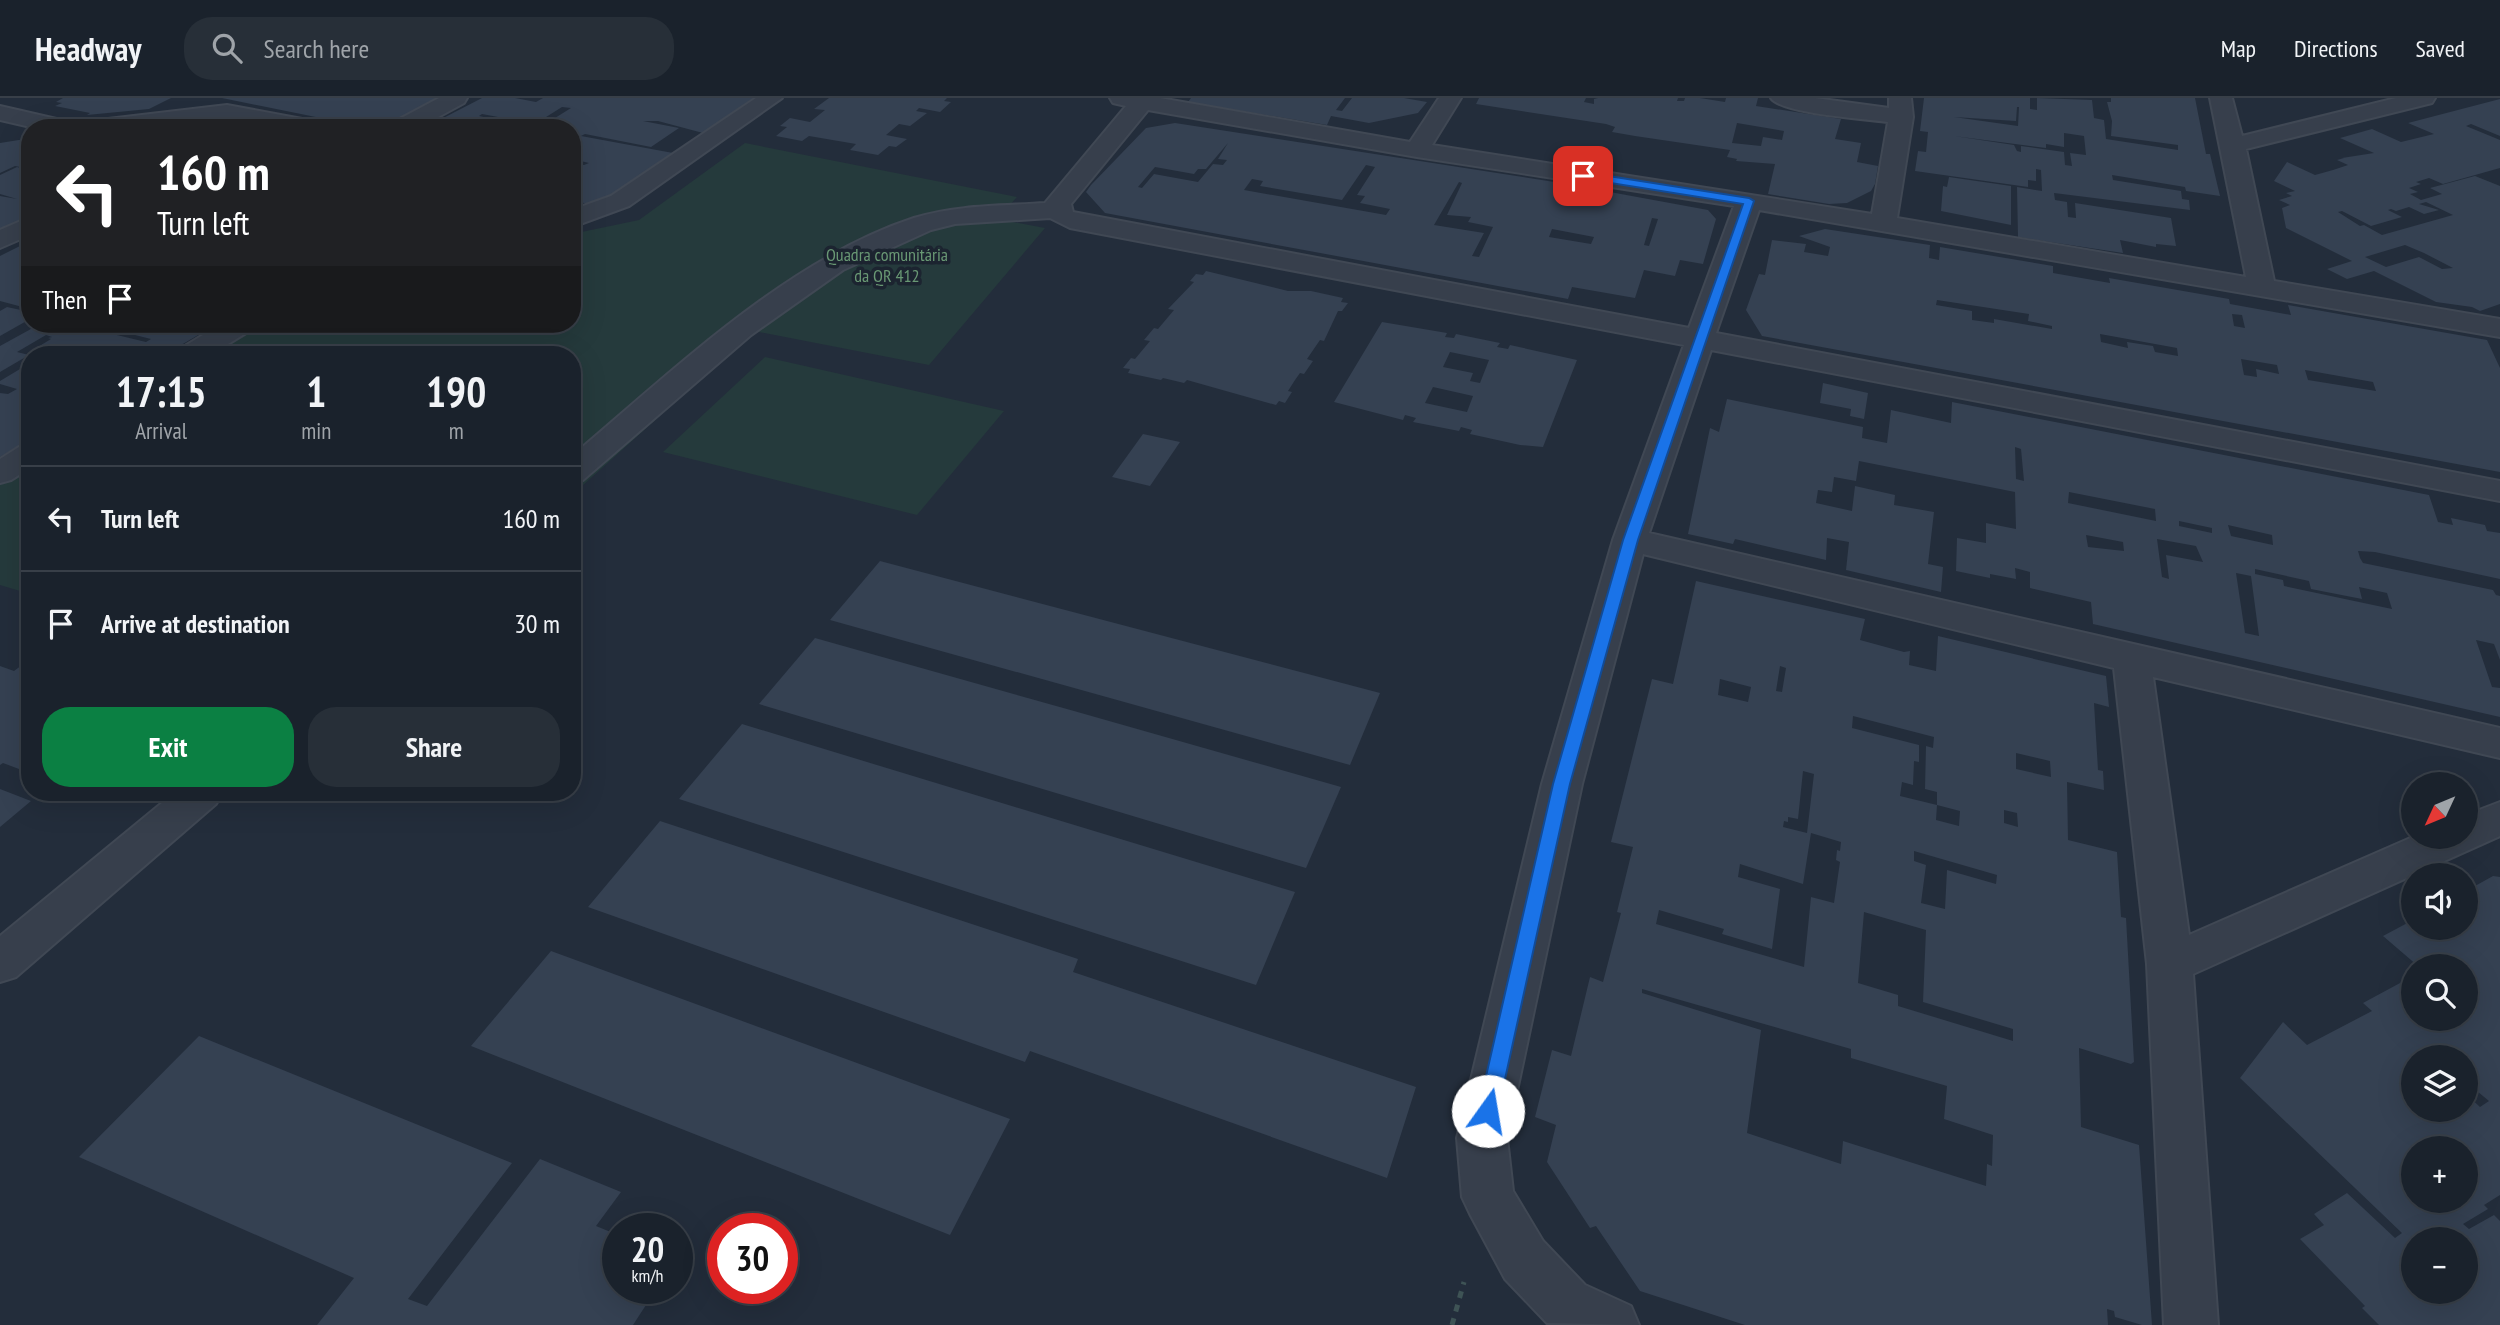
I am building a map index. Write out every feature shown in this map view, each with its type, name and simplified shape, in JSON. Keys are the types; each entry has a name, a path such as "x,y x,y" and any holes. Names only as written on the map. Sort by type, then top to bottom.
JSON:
{"street":[{"path":"0,101 7,98"},
{"path":"417,119 456,98"},
{"path":"581,216 620,201 771,98"},
{"path":"1417,149 1450,98"},
{"path":"1783,98 1796,102 1901,107 1883,225"},
{"path":"2221,98 2261,286"},
{"path":"2233,145 2424,98"},
{"path":"2500,328 1749,201 1417,149 1136,99 1058,203 1062,216 1070,220 2500,491"},
{"path":"163,119 227,112 265,119"},
{"path":"0,113 27,119"},
{"path":"1612,1325 1566,1304 1524,1259 1488,1197 1482,1138 1562,784 1630,540 1749,201"},
{"path":"581,465 741,329 833,264 922,224 955,216 1058,210"},
{"path":"0,240 21,230"},
{"path":"205,346 226,333"},
{"path":"0,472 21,459"},
{"path":"1630,540 2500,743"},
{"path":"2133,659 2170,964 2191,1325"},
{"path":"0,963 192,801"},
{"path":"2478,828 2500,818"},
{"path":"2170,964 2429,849"}],"green space":[{"name":"Quadra comunitária da QR 412","path":"745,143 1017,197 997,219 1045,228 929,365 754,331 581,487 581,346 210,346 231,333 581,333 581,232 639,220"},
{"path":"765,357 1004,411 917,515 663,452"},
{"path":"21,462 21,591 0,585 0,475"}],"building":[{"path":"63,98 171,98 149,109 87,115 90,113 55,106 62,103 56,102"},
{"path":"222,98 436,98 399,119 326,119"},
{"path":"482,98 515,98 536,102 543,98 753,98 703,133 658,121 643,121 679,128 651,147 585,134 581,136 581,119 553,119 571,108 562,107 543,119 508,119 482,114 479,116 493,119 441,119"},
{"path":"829,98 947,98 944,101 951,102 940,112 919,108 916,111 927,113 910,126 899,124 886,135 907,139 896,147 889,146 878,155 850,150 856,144 809,136 802,141 776,136 787,127 780,126 790,118 810,122 825,110 814,109"},
{"path":"1191,98 1345,98 1336,110 1342,111 1352,98 1404,98 1427,102 1418,113 1369,123 1331,116 1327,125 1188,102"},
{"path":"1479,98 1586,98 1584,102 1594,104 1594,99 1598,98 1678,98 1677,101 1684,101 1685,98 1700,98 1725,102 1726,98 1758,98 1756,106 1841,119 1835,139 1861,143 1857,162 1878,166 1875,184 1871,191 1847,203 1829,204 1768,194 1775,164 1736,161 1737,159 1727,157 1730,150 1612,132 1615,127 1606,124 1476,104","holes":["1737,123 1784,131 1782,140 1763,137 1761,146 1732,143"]},
{"path":"1924,98 2030,98 2030,109 2037,110 2037,98 2092,100 2094,118 2104,120 2106,139 2178,150 2178,145 2111,136 2112,121 2107,102 2111,102 2111,98 2195,98 2206,154 2210,154 2220,196 2186,191 2185,187 2112,175 2113,180 2181,191 2182,199 2189,200 2190,210 2054,193 2055,200 2067,202 2068,217 2076,218 2075,203 2171,218 2176,246 2156,244 2156,247 2120,240 2123,253 2018,237 2017,187 2042,191 2041,170 2036,169 2036,181 2028,180 2028,187 1915,171 1918,151 1926,152 1928,132 1920,131","holes":["2017,107 2018,126 1954,117 2016,121","2064,133 2084,136 2086,155 2070,153 2072,166 2065,165 2064,152 2021,146 2021,152 2017,151 2014,145 1954,136 2046,148 2046,144 2064,147"]},
{"path":"2500,99 2500,136 2471,124 2466,126 2500,140 2500,168 2443,184 2429,178 2416,182 2421,184 2409,188 2418,192 2410,194 2421,200 2442,194 2430,188 2475,176 2500,186 2500,304 2480,311 2472,307 2436,302 2374,271 2347,279 2327,269 2352,261 2286,228 2282,208 2290,205 2279,200 2292,196 2286,193 2295,191 2274,181 2287,162 2315,175 2348,165 2337,160 2342,158 2374,153 2340,138 2372,129 2401,142 2434,134 2408,123","holes":["2426,202 2453,215 2382,235 2364,225 2360,226 2338,212 2342,211 2371,226 2402,217 2388,210 2391,209 2396,211 2409,207 2424,214 2439,210 2419,204","2405,245 2424,253 2453,268 2442,269 2419,257 2386,267 2365,257"]},
{"path":"1175,123 1561,183 1708,210 1716,219 1703,264 1680,260 1675,276 1644,270 1635,298 1572,287 1568,299 1105,213 1086,192 1146,128","holes":["1228,143 1218,159 1227,160 1223,165 1213,164 1198,182 1154,174 1142,188 1138,187 1155,167 1194,174 1198,169 1206,169","1366,165 1375,167 1357,195 1365,196 1360,203 1390,209 1386,215 1244,190 1252,179 1263,181 1260,186 1342,200","1459,182 1462,183 1447,215 1471,217 1468,222 1493,227 1479,257 1472,256 1484,233 1434,225","1652,218 1658,219 1649,246 1644,245","1552,229 1594,237 1591,244 1549,237"]},
{"path":"581,136 673,153 610,195 590,204 581,202 581,164 589,163 581,161"},
{"path":"21,140 21,167 15,166 0,173 0,143"},
{"path":"17,167 21,168 21,220 0,230 0,196 17,199 0,194 0,175"},
{"path":"1949,177 2011,186 2011,225 1941,211 1943,186 1947,187"},
{"path":"1825,229 1930,245 1929,258 1939,260 1940,247 2053,266 2053,273 2110,283 2109,278 2229,299 2230,304 2291,315 2288,305 2487,340 2500,368 2500,472 1762,336 1746,310 1759,274 1765,275 1772,240 1806,244 1804,252 1828,256 1830,247 1799,236","holes":["1937,300 2029,314 2028,321 2052,326 2052,329 1994,319 1994,323 1972,320 1972,311 1936,305","2232,314 2242,315 2245,328 2234,326","2100,334 2177,348 2178,356 2155,352 2153,346 2127,342 2128,348 2101,342","2241,359 2277,365 2279,374 2256,369 2257,377 2244,375","2305,370 2373,382 2376,391 2308,380"]},
{"path":"21,246 21,307 0,301 0,256"},
{"path":"1206,271 1288,291 1311,291 1343,298 1341,302 1348,303 1342,311 1338,311 1324,341 1320,340 1307,359 1313,361 1304,374 1300,373 1295,380 1285,403 1279,401 1276,405 1187,380 1184,383 1128,373 1130,369 1123,368 1131,358 1135,359 1150,341 1144,340 1154,328 1158,329 1174,310 1168,309 1194,282 1190,281 1196,274 1203,275"},
{"path":"7,307 21,310 21,324 0,336 0,311"},
{"path":"1382,322 1447,333 1445,337 1454,338 1456,334 1500,343 1497,347 1508,349 1510,345 1577,360 1543,447 1470,434 1472,430 1461,427 1459,431 1413,422 1416,418 1405,415 1403,420 1334,402","holes":["1450,352 1489,360 1480,383 1470,381 1473,373 1443,367","1433,387 1473,396 1467,412 1425,403"]},
{"path":"24,333 108,333 146,342 151,339 128,333 202,333 179,346 40,346 51,339 48,338 52,337 46,335 27,346 21,346 17,352 21,353 21,360 0,372 0,346"},
{"path":"21,368 21,444 0,457 0,393 8,394 17,389 0,384 0,381"},
{"path":"1823,383 1868,393 1864,419 1850,416 1851,409 1820,403"},
{"path":"1727,399 1863,427 1862,438 1887,443 1891,410 1951,423 1952,402 2429,495 2438,522 2453,525 2451,518 2485,525 2487,531 2500,533 2500,579 2375,552 2358,551 2360,558 2363,563 2493,590 2500,596 2500,660 2494,644 2476,640 2492,687 2500,688 2500,717 2093,624 2091,602 2030,588 2030,572 2015,568 2016,579 1990,574 1990,578 1956,571 1957,538 1986,543 1986,523 2016,529 2015,492 1859,461 1856,481 1834,477 1832,492 1818,490 1816,503 1852,511 1855,486 1895,495 1894,505 1934,512 1928,564 1943,567 1941,592 1846,570 1849,542 1827,538 1826,560 1735,539 1733,544 1688,534 1710,428 1719,432","holes":["2015,447 2021,449 2024,481 2016,479","2069,492 2155,509 2156,521 2068,503","2179,521 2212,528 2212,533 2179,526","2228,525 2272,535 2273,545 2231,536","2086,535 2123,542 2124,551 2088,547","2157,539 2196,546 2203,562 2166,555 2169,579 2162,577","2255,569 2309,581 2311,589 2362,599 2359,587 2387,593 2392,609 2284,586 2283,580 2255,574","2236,573 2251,576 2259,636 2245,633"]},
{"path":"1143,434 1180,442 1150,486 1112,477"},
{"path":"880,561 1380,693 1350,765 830,620"},
{"path":"1696,581 1865,619 1860,640 1904,652 1910,651 1909,665 1936,671 1938,636 2106,676 2109,707 2094,703 2098,770 2103,771 2104,790 2067,782 2068,840 2117,852 2121,917 2126,918 2134,1062 2131,1064 2079,1048 2081,1127 2139,1145 2152,1325 2142,1325 2115,1317 2114,1311 2107,1309 2108,1325 1745,1325 1640,1291 1596,1226 1590,1228 1547,1162 1556,1125 1535,1117 1552,1050 1571,1056 1590,977 1603,982 1621,913 1617,912 1633,847 1611,842 1652,679 1673,684","holes":["1780,666 1786,668 1782,692 1776,691","1720,679 1751,687 1748,702 1718,695","1853,716 1934,737 1933,748 1926,746 1925,789 1937,792 1937,805 1900,796 1902,782 1913,785 1914,761 1919,762 1919,745 1852,728","2016,753 2050,761 2051,777 2016,769","1803,771 1814,774 1807,833 1783,827 1784,821 1788,822 1788,817 1798,819","1937,805 1960,811 1959,826 1936,820","2004,810 2017,813 2018,827 2004,823","1811,833 1841,842 1840,851 1837,850 1836,860 1840,862 1834,903 1811,897 1804,967 1656,924 1659,910 1724,929 1722,934 1772,949 1780,889 1738,877 1740,864 1803,884","1914,851 1997,875 1996,884 1947,870 1945,909 1921,903 1926,865 1914,861","1864,912 1926,930 1923,1002 2013,1029 2013,1041 1898,1006 1898,995 1858,983","1642,989 1851,1049 1851,1058 1947,1086 1944,1119 1993,1135 1992,1166 1987,1164 1986,1186 1843,1141 1841,1164 1747,1133 1761,1030 1642,993"]},
{"path":"815,638 1341,787 1306,868 759,704"},
{"path":"0,666 14,671 21,666 19,769 3,763 0,765"},
{"path":"742,724 1295,892 1256,985 679,799"},
{"path":"0,789 21,797 21,801 31,801 0,827"},
{"path":"660,821 1078,959 1073,972 1416,1087 1387,1178 1030,1051 1025,1062 588,907"},
{"path":"2493,876 2500,877 2500,1195 2484,1205 2488,1209 2463,1224 2467,1227 2401,1227 2401,1232 2240,1078 2283,1022 2307,1045 2372,1011 2363,1003 2401,982 2401,1031 2478,1031 2478,954 2404,954 2383,936 2401,926 2401,940 2478,940 2478,884"},
{"path":"551,951 1010,1119 950,1235 471,1046"},
{"path":"199,1036 512,1163 408,1299 427,1306 540,1159 621,1192 606,1213 602,1213 596,1226 602,1228 602,1304 647,1304 633,1325 317,1325 354,1278 79,1157"},
{"path":"2347,1193 2395,1238 2401,1234 2401,1304 2478,1304 2478,1227 2473,1227 2494,1215 2500,1221 2500,1325 2379,1325 2362,1308 2365,1306 2300,1239 2324,1225 2314,1214"}],"route":[{"path":"1488,1111 1562,784 1630,540 1749,201 1583,176"}]}
